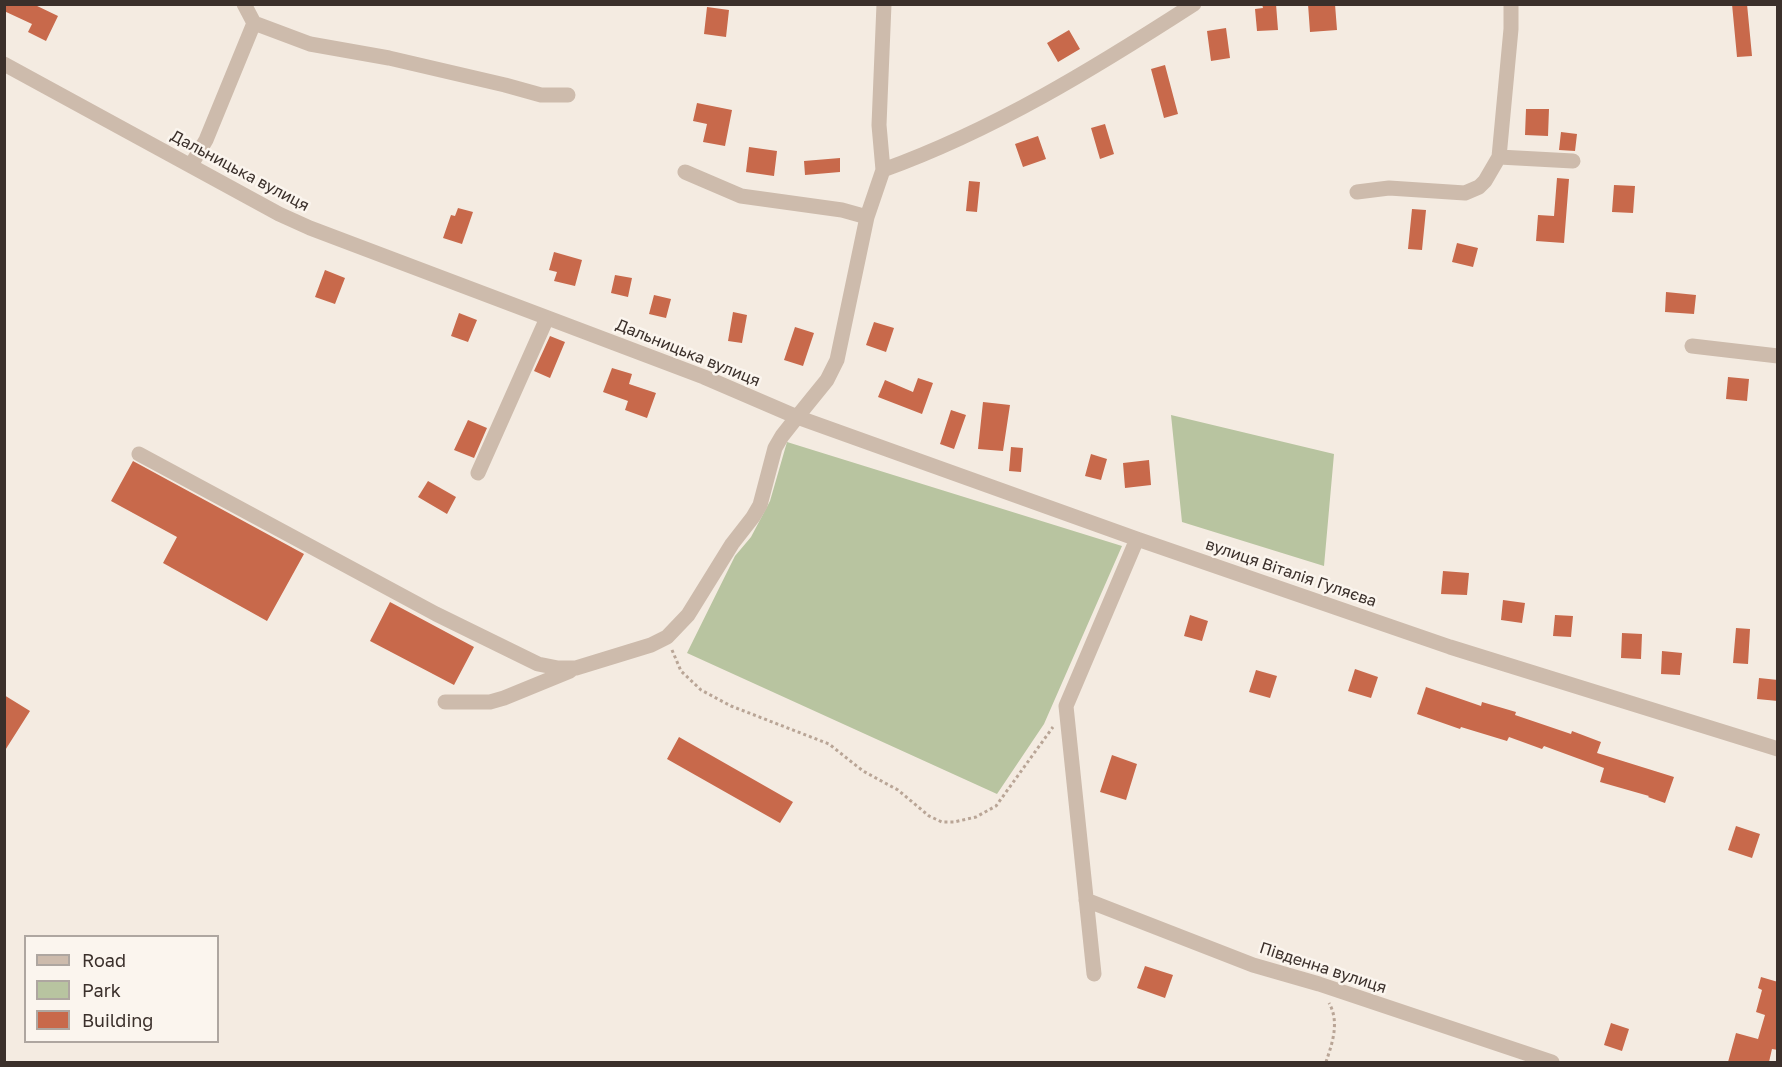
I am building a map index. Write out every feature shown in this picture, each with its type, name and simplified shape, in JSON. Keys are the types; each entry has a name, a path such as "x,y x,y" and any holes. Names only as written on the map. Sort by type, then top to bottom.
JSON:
{"street":[{"path":"244,4 254,24 309,44 389,58 541,95 568,95"},
{"path":"445,702 490,702 504,698 576,668 651,645 667,637 688,615 732,544 753,517 760,505 775,448 826,380 837,360 867,217 883,170 879,125 884,4"},
{"path":"883,170 967,135 1029,104 1115,55 1194,4"},
{"path":"1357,192 1389,188 1465,193 1479,187 1485,181 1498,157 1511,28 1511,4"},
{"path":"191,165 206,140 254,24"},
{"name":"Дальницька вулиця","path":"4,64 279,214 310,228 704,377 797,417"},
{"path":"1498,157 1573,161"},
{"path":"685,172 741,196 842,210 867,217"},
{"path":"478,473 547,318"},
{"path":"1692,346 1778,356"},
{"name":"вулиця Віталія Гуляєва","path":"797,417 1137,539 1450,647 1778,749"},
{"path":"139,454 446,619 538,664 558,668 576,668"},
{"path":"1094,974 1066,706 1137,539"},
{"name":"Південна вулиця","path":"1086,900 1253,965 1319,984 1552,1062"}],"path":[{"path":"667,637 681,671 701,690 731,706 829,744 863,771 898,790 929,816 942,822 976,817 996,806 1040,747 1066,706"},
{"path":"1319,984 1332,1008 1334,1024 1333,1041 1326,1062"}],"green space":[{"path":"1171,415 1334,454 1324,566 1182,522"},
{"path":"787,442 1122,546 1044,724 997,794 687,653 735,556 751,537 770,501"}],"building":[{"path":"4,4 33,4 58,16 46,41 28,32 32,24 4,11"},
{"path":"1262,4 1276,4 1278,30 1257,31 1255,9 1263,8"},
{"path":"1308,4 1335,4 1337,30 1310,32"},
{"path":"1732,4 1747,4 1752,56 1737,57"},
{"path":"707,7 729,10 726,37 704,34"},
{"path":"1226,28 1230,58 1211,61 1207,31"},
{"path":"1069,30 1080,49 1058,62 1047,43"},
{"path":"1165,65 1178,114 1164,118 1151,69"},
{"path":"697,103 732,110 725,146 703,142 707,124 693,121"},
{"path":"1526,109 1549,109 1548,136 1525,135"},
{"path":"1105,124 1114,154 1100,159 1091,128"},
{"path":"1561,132 1577,134 1575,151 1559,150"},
{"path":"1038,136 1046,159 1023,167 1015,144"},
{"path":"749,147 777,151 774,176 746,172"},
{"path":"840,158 840,172 805,175 804,161"},
{"path":"1557,178 1569,179 1564,243 1536,241 1538,215 1554,216"},
{"path":"969,181 980,182 977,212 966,211"},
{"path":"1614,185 1635,186 1633,213 1612,212"},
{"path":"458,208 473,212 462,244 443,238 451,215 455,216"},
{"path":"1412,209 1426,210 1422,250 1408,249"},
{"path":"1457,243 1478,248 1473,267 1452,262"},
{"path":"554,252 582,260 575,286 554,281 557,272 549,270"},
{"path":"325,270 345,278 335,304 315,297"},
{"path":"615,275 632,278 628,297 611,293"},
{"path":"1666,292 1696,295 1694,314 1665,312"},
{"path":"654,295 671,299 666,318 649,314"},
{"path":"733,312 747,315 742,343 728,341"},
{"path":"459,313 477,320 468,342 451,336"},
{"path":"874,322 894,328 886,352 866,345"},
{"path":"795,327 814,333 803,366 784,360"},
{"path":"550,336 565,342 550,378 534,371"},
{"path":"612,368 632,374 629,384 656,393 647,418 625,410 628,401 603,392"},
{"path":"1728,377 1749,379 1747,401 1726,399"},
{"path":"918,378 933,383 922,414 878,397 885,380 913,392"},
{"path":"983,402 1010,405 1003,451 978,449"},
{"path":"951,410 966,415 954,449 940,444"},
{"path":"468,420 487,428 474,458 454,450"},
{"path":"1011,447 1023,448 1021,472 1009,471"},
{"path":"1091,454 1107,459 1101,480 1085,476"},
{"path":"1149,460 1151,485 1125,488 1123,463"},
{"path":"133,461 304,554 267,621 163,563 177,537 111,501"},
{"path":"428,481 456,497 447,514 418,497"},
{"path":"1443,571 1469,573 1467,595 1441,594"},
{"path":"1503,600 1525,603 1522,623 1501,620"},
{"path":"390,602 474,647 454,685 370,641"},
{"path":"1190,615 1208,621 1202,641 1184,636"},
{"path":"1555,615 1573,616 1571,637 1553,636"},
{"path":"1736,628 1750,629 1748,664 1733,663"},
{"path":"1622,633 1642,634 1641,659 1621,658"},
{"path":"1662,651 1682,653 1680,675 1661,674"},
{"path":"1355,669 1378,677 1371,698 1348,691"},
{"path":"1256,670 1277,676 1270,698 1249,692"},
{"path":"1759,678 1778,680 1778,701 1757,699"},
{"path":"1426,687 1481,706 1482,702 1516,712 1515,715 1571,734 1572,731 1601,742 1597,753 1674,777 1665,803 1600,782 1604,768 1544,746 1542,749 1509,737 1507,741 1461,727 1460,729 1417,714"},
{"path":"4,695 30,711 4,752"},
{"path":"679,737 793,802 780,823 667,759"},
{"path":"1112,755 1137,764 1126,800 1100,792"},
{"path":"1736,826 1760,834 1752,858 1728,850"},
{"path":"1145,966 1173,975 1165,998 1137,988"},
{"path":"1761,977 1778,982 1778,1050 1772,1049 1769,1062 1728,1062 1736,1033 1758,1039 1765,1015 1756,1012 1762,990 1758,988"},
{"path":"1611,1023 1629,1029 1622,1051 1604,1045"}]}
